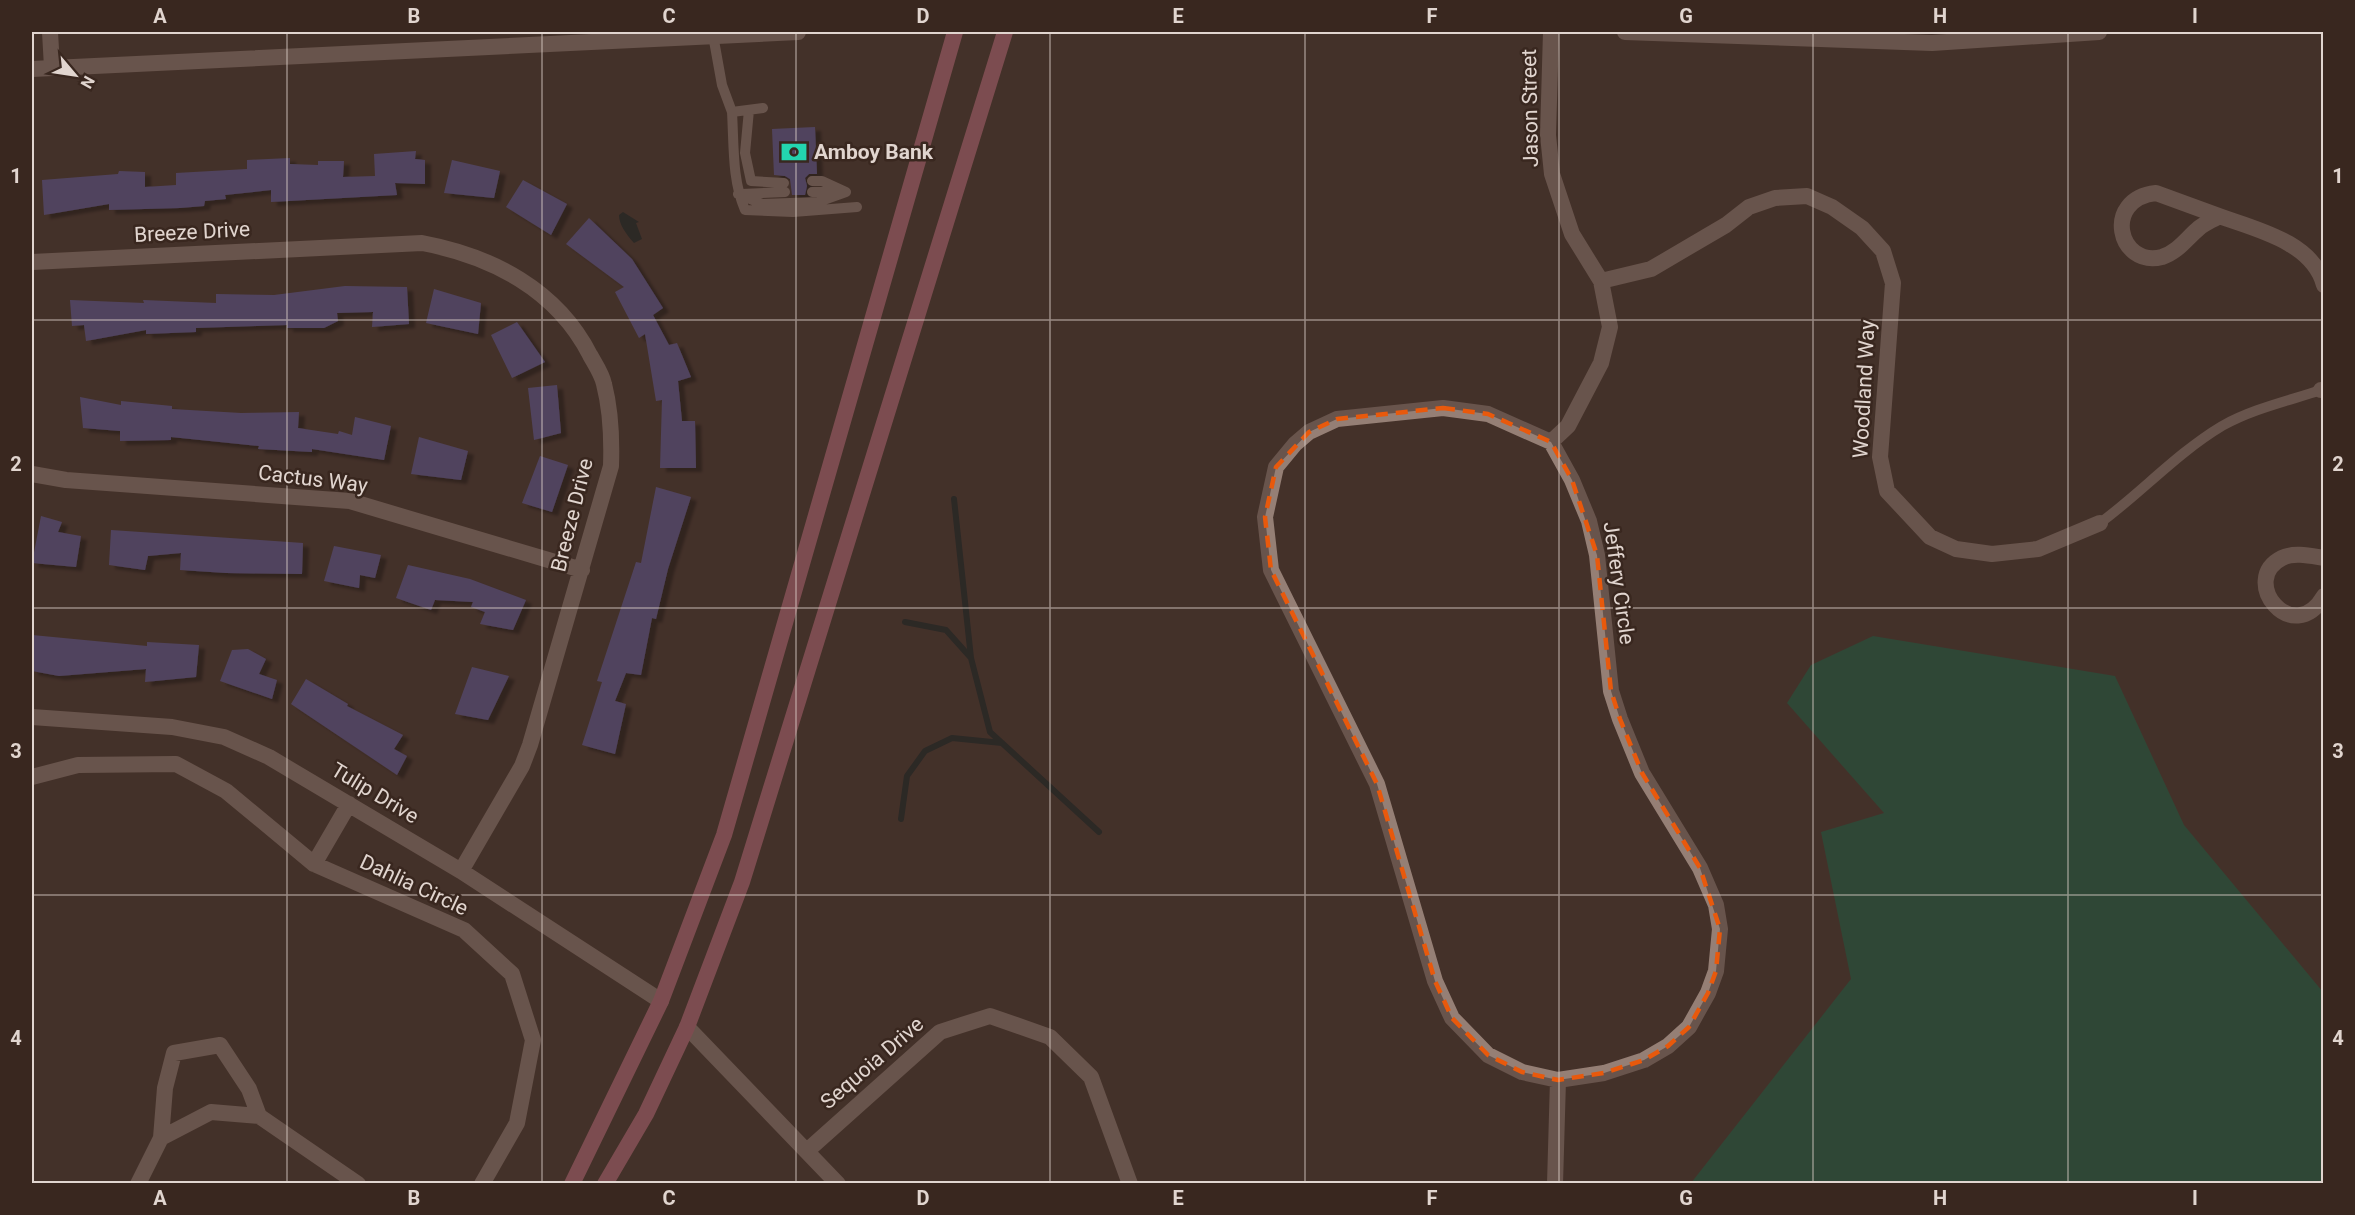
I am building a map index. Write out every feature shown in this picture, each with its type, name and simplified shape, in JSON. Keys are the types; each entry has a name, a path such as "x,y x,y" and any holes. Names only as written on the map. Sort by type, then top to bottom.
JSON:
{"main road":[{"path":"572,1184 661,1000 724,835 955,32"},
{"path":"605,1184 645,1114 687,1027 742,882 1005,32"}],"street":[{"path":"50,32 52,67"},
{"path":"32,69 705,34 798,32"},
{"name":"Jason Street","path":"1551,32 1548,135 1552,174 1572,234 1601,281 1610,327 1601,363 1568,426 1551,442"},
{"path":"1625,32 1931,37 2099,32"},
{"path":"2219,216 2199,227 2175,250 2164,256 2151,258 2139,255 2129,247 2122,236 2121,223 2124,211 2132,201 2143,194 2156,193 2280,238 2303,253 2321,275 2324,285"},
{"name":"Woodland Way","path":"1601,281 1651,269 1725,225 1749,207 1775,198 1807,196 1832,207 1862,228 1883,251 1893,283 1880,457 1887,491 1930,537 1956,549 1992,554 2038,549 2100,523"},
{"name":"Breeze Drive","path":"32,262 422,243 450,248 511,273 551,301 577,330 604,381 612,425 611,466 522,766 461,871"},
{"name":"Jeffery Circle","path":"1443,408 1488,414 1551,442 1572,480 1589,521 1597,555 1611,691 1620,719 1642,773 1700,868 1716,905 1720,929 1716,971 1708,993 1689,1027 1668,1046 1644,1060 1614,1070 1558,1080 1522,1072 1488,1055 1452,1018 1435,981 1377,784 1270,570 1265,517 1275,467 1308,432 1337,419 1443,408"},
{"name":"Cactus Way","path":"32,474 66,480 350,501 582,570"},
{"path":"2324,558 2294,555 2282,558 2273,565 2267,575 2265,587 2268,599 2275,608 2286,614 2297,616 2309,613 2324,596"},
{"name":"Tulip Drive","path":"32,717 172,727 224,737 269,757 461,871 661,1000"},
{"name":"Dahlia Circle","path":"32,777 78,765 176,764 226,791 314,864 464,930 512,974 533,1040 517,1123 482,1184"},
{"path":"314,864 349,804"},
{"name":"Sequoia Drive","path":"808,1150 940,1032 990,1016 1050,1037 1091,1077 1130,1184"},
{"path":"687,1027 808,1150 838,1184"},
{"path":"138,1184 160,1138 165,1088 174,1053 220,1045 249,1089 259,1116"},
{"path":"1555,1184 1558,1080"},
{"path":"160,1138 211,1112 259,1116 358,1184"}],"lane":[{"path":"705,34 732,112 738,194 745,210 793,212 857,207"},
{"path":"732,112 763,108"},
{"path":"738,194 785,188 751,181 746,153 749,110"},
{"path":"738,194 762,204 818,202 846,192 822,181 812,186"},
{"name":"Woodland Way","path":"2100,523 2186,451 2223,426 2257,411 2322,390"}],"highlighted area":[{"path":"1443,408 1488,414 1551,442 1572,480 1597,555 1611,691 1620,719 1642,773 1700,868 1720,929 1716,971 1708,993 1689,1027 1668,1046 1644,1060 1604,1073 1558,1080 1522,1072 1488,1055 1452,1018 1435,981 1377,784 1271,570 1266,544 1265,517 1276,467 1309,432 1337,419"}],"green space":[{"path":"1873,636 2115,676 2184,825 2323,992 2323,1183 1691,1183 1851,979 1821,832 1884,813 1787,703 1811,665"}],"shaded area":[{"path":"623,212 639,222 636,223 642,239 634,243 626,233 619,219 619,215"}],"building":[{"name":"Amboy Bank","path":"815,127 817,174 809,174 805,178 807,186 805,195 792,195 790,179 774,175 772,129"},
{"path":"416,151 415,159 425,160 425,184 395,183 397,195 271,202 271,190 225,195 226,199 205,201 204,206 109,210 109,204 44,215 42,180 118,174 119,171 145,172 145,187 176,185 176,173 247,169 247,160 290,158 290,164 318,165 318,161 344,161 343,177 375,176 374,154"},
{"path":"452,160 500,171 494,198 444,193"},
{"path":"523,180 567,204 551,235 506,207"},
{"path":"589,218 632,259 663,308 653,315 669,345 677,343 691,377 678,381 682,421 695,421 696,468 660,468 662,400 656,401 645,334 639,338 615,292 624,287 566,244"},
{"path":"345,286 407,287 409,324 372,327 373,312 337,313 338,321 324,328 287,328 287,325 196,328 196,332 146,334 146,330 86,341 84,325 72,326 70,300 216,303 216,294 274,295"},
{"path":"434,289 481,303 478,334 426,323"},
{"path":"517,322 545,362 512,378 491,335"},
{"path":"557,385 561,433 534,440 528,388"},
{"path":"80,397 121,405 121,401 172,406 172,409 241,413 299,412 298,428 338,434 339,431 352,435 355,417 391,426 384,460 312,449 312,452 258,449 259,446 171,437 171,440 120,441 120,431 83,428"},
{"path":"419,437 468,451 461,480 411,474"},
{"path":"540,456 568,465 552,512 522,503"},
{"path":"656,487 691,497 668,569 656,619 652,618 641,675 626,673 615,701 626,704 615,754 582,745 602,682 597,681 636,562 641,563"},
{"path":"41,516 62,522 58,532 81,536 76,567 32,563"},
{"path":"111,530 303,543 302,574 180,570 181,553 148,556 145,570 109,565"},
{"path":"334,546 381,555 375,578 360,575 359,588 324,581"},
{"path":"408,565 470,579 526,600 513,630 480,624 485,612 471,607 473,602 435,600 431,610 396,598"},
{"path":"32,635 147,646 147,642 199,645 196,677 145,682 146,669 59,676 32,671"},
{"path":"248,649 266,659 259,674 277,680 272,699 220,681 232,650"},
{"path":"472,667 509,676 488,720 455,714"},
{"path":"306,679 348,704 347,706 403,735 394,749 407,756 397,775 291,704"}],"waterway":[{"path":"954,499 971,658 990,732 1099,832"},
{"path":"905,622 946,630 971,658"},
{"path":"901,819 907,776 925,751 952,738 1002,743"}],"place":[{"name":"Amboy Bank","path":"794,152"}]}
